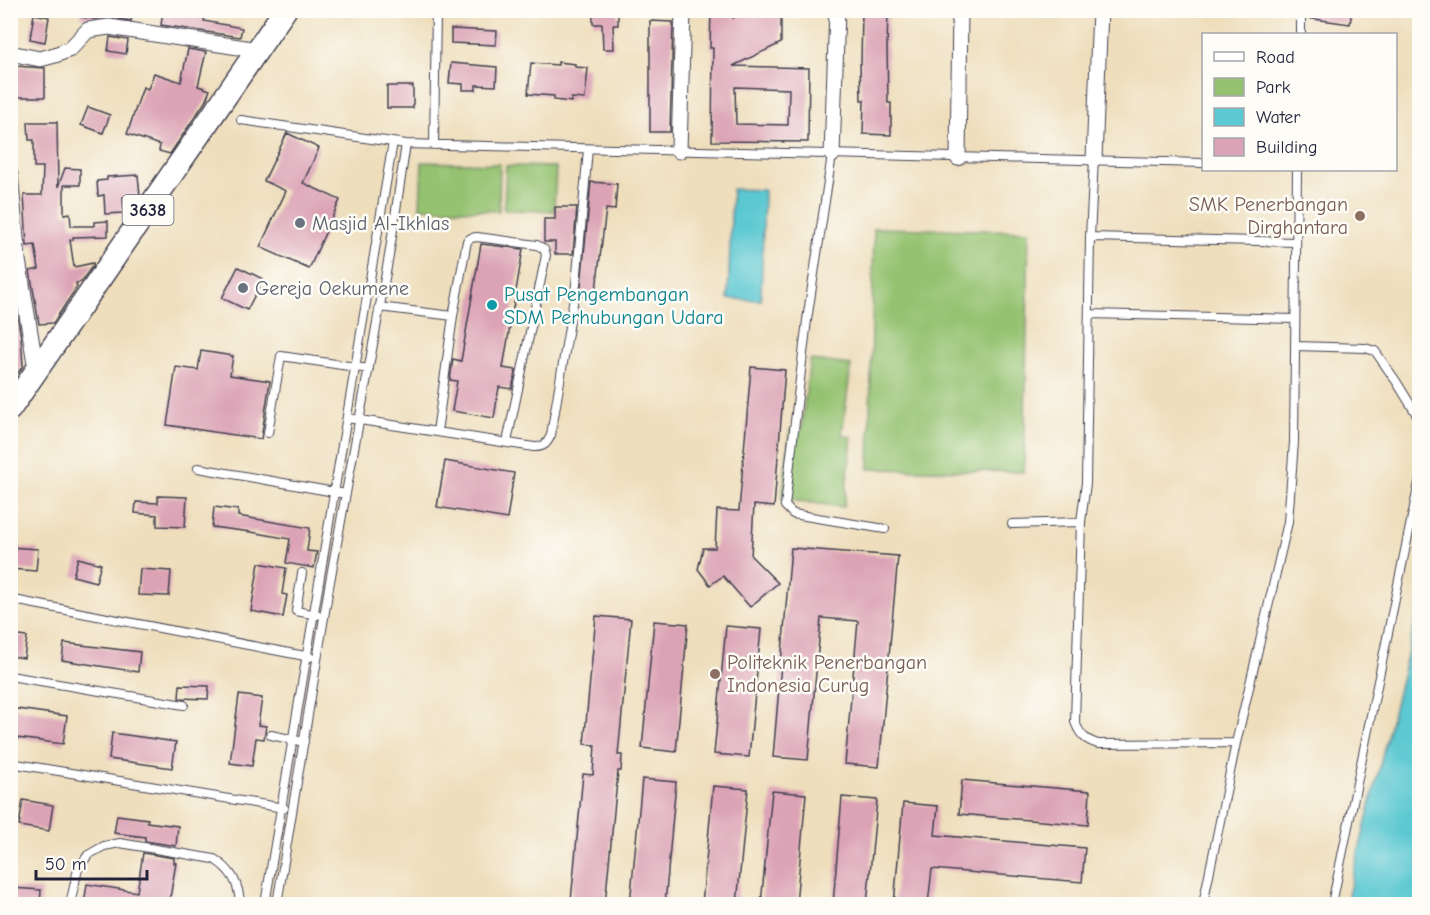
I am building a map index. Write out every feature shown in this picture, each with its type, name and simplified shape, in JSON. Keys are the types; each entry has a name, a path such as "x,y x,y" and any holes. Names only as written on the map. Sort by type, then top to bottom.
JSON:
{"main road":[{"name":"3638","path":"10,409 285,10"}],"street":[{"path":"679,151 683,10"},
{"path":"832,155 837,10"},
{"path":"958,158 960,10"},
{"path":"1094,159 1100,10"},
{"path":"10,53 40,59 70,49 88,30 109,27 258,50"},
{"path":"10,174 17,296 36,369"}],"lane":[{"path":"434,145 436,10"},
{"path":"1300,33 1301,10"},
{"path":"241,120 406,144 1202,162"},
{"path":"266,904 393,142"},
{"path":"277,904 406,144"},
{"path":"347,418 534,447 547,444 551,435 576,285 588,149"},
{"path":"832,155 801,362 785,506 793,514 885,529"},
{"path":"1094,159 1090,237 1086,483 1081,522 1076,722 1078,731 1086,741 1098,744 1236,743"},
{"path":"1203,904 1236,743 1288,522 1294,442 1297,171"},
{"path":"1090,237 1295,242"},
{"path":"437,432 453,316 467,241 471,238 537,245 544,249 546,255 507,442"},
{"path":"380,307 453,316"},
{"path":"1089,314 1295,319"},
{"path":"1295,346 1365,348 1375,351 1419,420"},
{"path":"268,433 281,356 369,369"},
{"path":"198,468 346,494"},
{"path":"1332,904 1419,478"},
{"path":"1012,524 1081,522"},
{"path":"302,573 296,611 325,617"},
{"path":"14,600 318,658"},
{"path":"10,676 184,705"},
{"path":"271,735 304,742"},
{"path":"10,774 11,763 293,809"},
{"path":"70,904 75,879 83,860 93,851 112,843 214,860 230,872 237,884 240,904"}],"green space":[{"path":"422,162 500,164 499,211 420,208"},
{"path":"506,166 556,167 554,211 504,210"},
{"path":"874,228 1029,231 1024,472 869,469"},
{"path":"810,360 851,365 842,435 852,437 844,507 782,499 790,430 801,430"}],"water":[{"path":"732,189 764,190 761,300 728,299"},
{"path":"1419,607 1419,904 1349,904 1347,899"}],"building":[{"path":"82,10 133,10 131,21 110,17 95,19 81,17"},
{"path":"163,10 206,10 204,21 242,28 240,37 161,25"},
{"path":"593,10 618,10 618,25 613,25 614,49 603,49 602,24 593,24"},
{"path":"711,10 733,10 733,18 748,10 771,10 781,18 781,43 733,66 809,68 808,142 712,141 713,48 710,48","holes":["735,87 789,89 788,125 736,124"]},
{"path":"1307,10 1352,10 1350,24 1307,18"},
{"path":"862,11 888,11 888,103 891,103 891,135 863,134 864,100 861,100 860,64"},
{"path":"34,14 49,17 45,42 30,39"},
{"path":"650,21 673,22 670,132 650,132"},
{"path":"451,29 497,31 496,45 451,43"},
{"path":"110,37 128,40 126,54 108,51"},
{"path":"188,49 206,52 198,86 210,90 205,102 170,154 159,151 160,145 127,134 143,87 148,89 154,73 181,82"},
{"path":"558,62 588,68 585,99 571,98 571,102 554,100 554,96 528,94 531,63 558,65"},
{"path":"451,63 497,67 496,86 476,85 476,90 463,90 463,84 449,83"},
{"path":"14,66 45,68 45,97 13,97"},
{"path":"387,86 413,86 413,108 387,108"},
{"path":"88,107 110,115 103,133 81,125"},
{"path":"28,122 57,122 58,187 65,168 80,169 80,185 64,185 64,214 70,213 71,226 94,226 94,222 108,221 108,236 73,237 73,240 70,240 74,267 93,263 93,265 81,282 76,283 77,287 53,323 39,324 30,271 39,269 35,245 27,246 24,195 42,195 43,167 34,167 34,140 29,140"},
{"name":"Masjid Al-Ikhlas","path":"287,133 319,148 303,183 340,200 309,269 260,247 286,191 264,181"},
{"path":"138,175 140,196 123,197 124,213 105,214 104,195 98,196 97,181 107,180 107,177"},
{"path":"591,182 617,184 615,210 606,209 595,298 580,296"},
{"path":"555,207 577,207 573,254 555,254 555,242 544,242 544,219 555,219"},
{"name":"Pusat Pengembangan SDM Perhubungan Udara","path":"481,244 523,249 503,368 516,370 512,389 499,387 494,418 452,411 457,381 450,380 453,359 461,361"},
{"name":"Gereja Oekumene","path":"238,267 263,279 247,310 222,298"},
{"path":"10,274 21,337 23,366 10,384"},
{"path":"201,351 233,356 230,375 270,381 261,439 167,425 176,367 198,370"},
{"path":"751,367 785,370 774,507 754,505 751,556 778,583 750,607 723,576 710,585 698,569 703,548 715,548 717,510 739,511"},
{"path":"445,461 514,473 507,519 437,507"},
{"path":"158,496 187,497 185,527 157,526 157,515 135,513 136,502 158,503"},
{"path":"214,507 238,510 238,516 310,528 307,551 317,552 314,568 286,563 290,539 212,527"},
{"path":"10,547 38,549 36,571 10,569"},
{"path":"791,548 898,556 879,767 845,764 858,621 821,618 808,760 773,757"},
{"path":"78,558 101,564 96,582 73,576"},
{"path":"259,563 286,568 282,594 287,595 283,617 251,611"},
{"path":"140,569 171,571 169,596 138,595"},
{"path":"596,616 631,619 618,755 622,755 621,771 618,771 605,904 571,901 583,774 593,775 595,745 584,744"},
{"path":"654,621 688,624 676,752 642,748"},
{"path":"726,626 761,629 749,757 714,754"},
{"path":"10,635 27,637 24,658 10,656"},
{"path":"64,643 140,652 138,672 62,660"},
{"path":"180,685 209,686 208,699 179,698"},
{"path":"239,695 262,698 258,725 266,726 264,739 256,738 252,766 230,763"},
{"path":"10,708 67,716 63,744 10,737"},
{"path":"112,733 176,742 172,768 109,759"},
{"path":"642,779 676,782 665,904 630,904"},
{"path":"962,780 1090,791 1088,825 959,814"},
{"path":"713,786 748,789 737,904 702,904"},
{"path":"772,791 806,794 796,904 761,904"},
{"path":"842,797 877,800 867,904 833,904"},
{"path":"23,800 53,805 49,831 19,826"},
{"path":"903,803 938,806 935,835 1085,848 1082,882 932,869 928,904 894,904"},
{"path":"117,815 178,826 176,846 145,841 145,837 114,833"},
{"path":"143,853 174,858 174,863 176,863 169,904 84,904 87,884 137,892"},
{"path":"12,888 41,890 40,904 10,904"}],"place":[{"name":"SMK Penerbangan Dirghantara","path":"1360,216"},
{"name":"Masjid Al-Ikhlas","path":"300,223"},
{"name":"Gereja Oekumene","path":"243,288"},
{"name":"Pusat Pengembangan SDM Perhubungan Udara","path":"492,305"},
{"name":"Politeknik Penerbangan Indonesia Curug","path":"715,674"}]}
